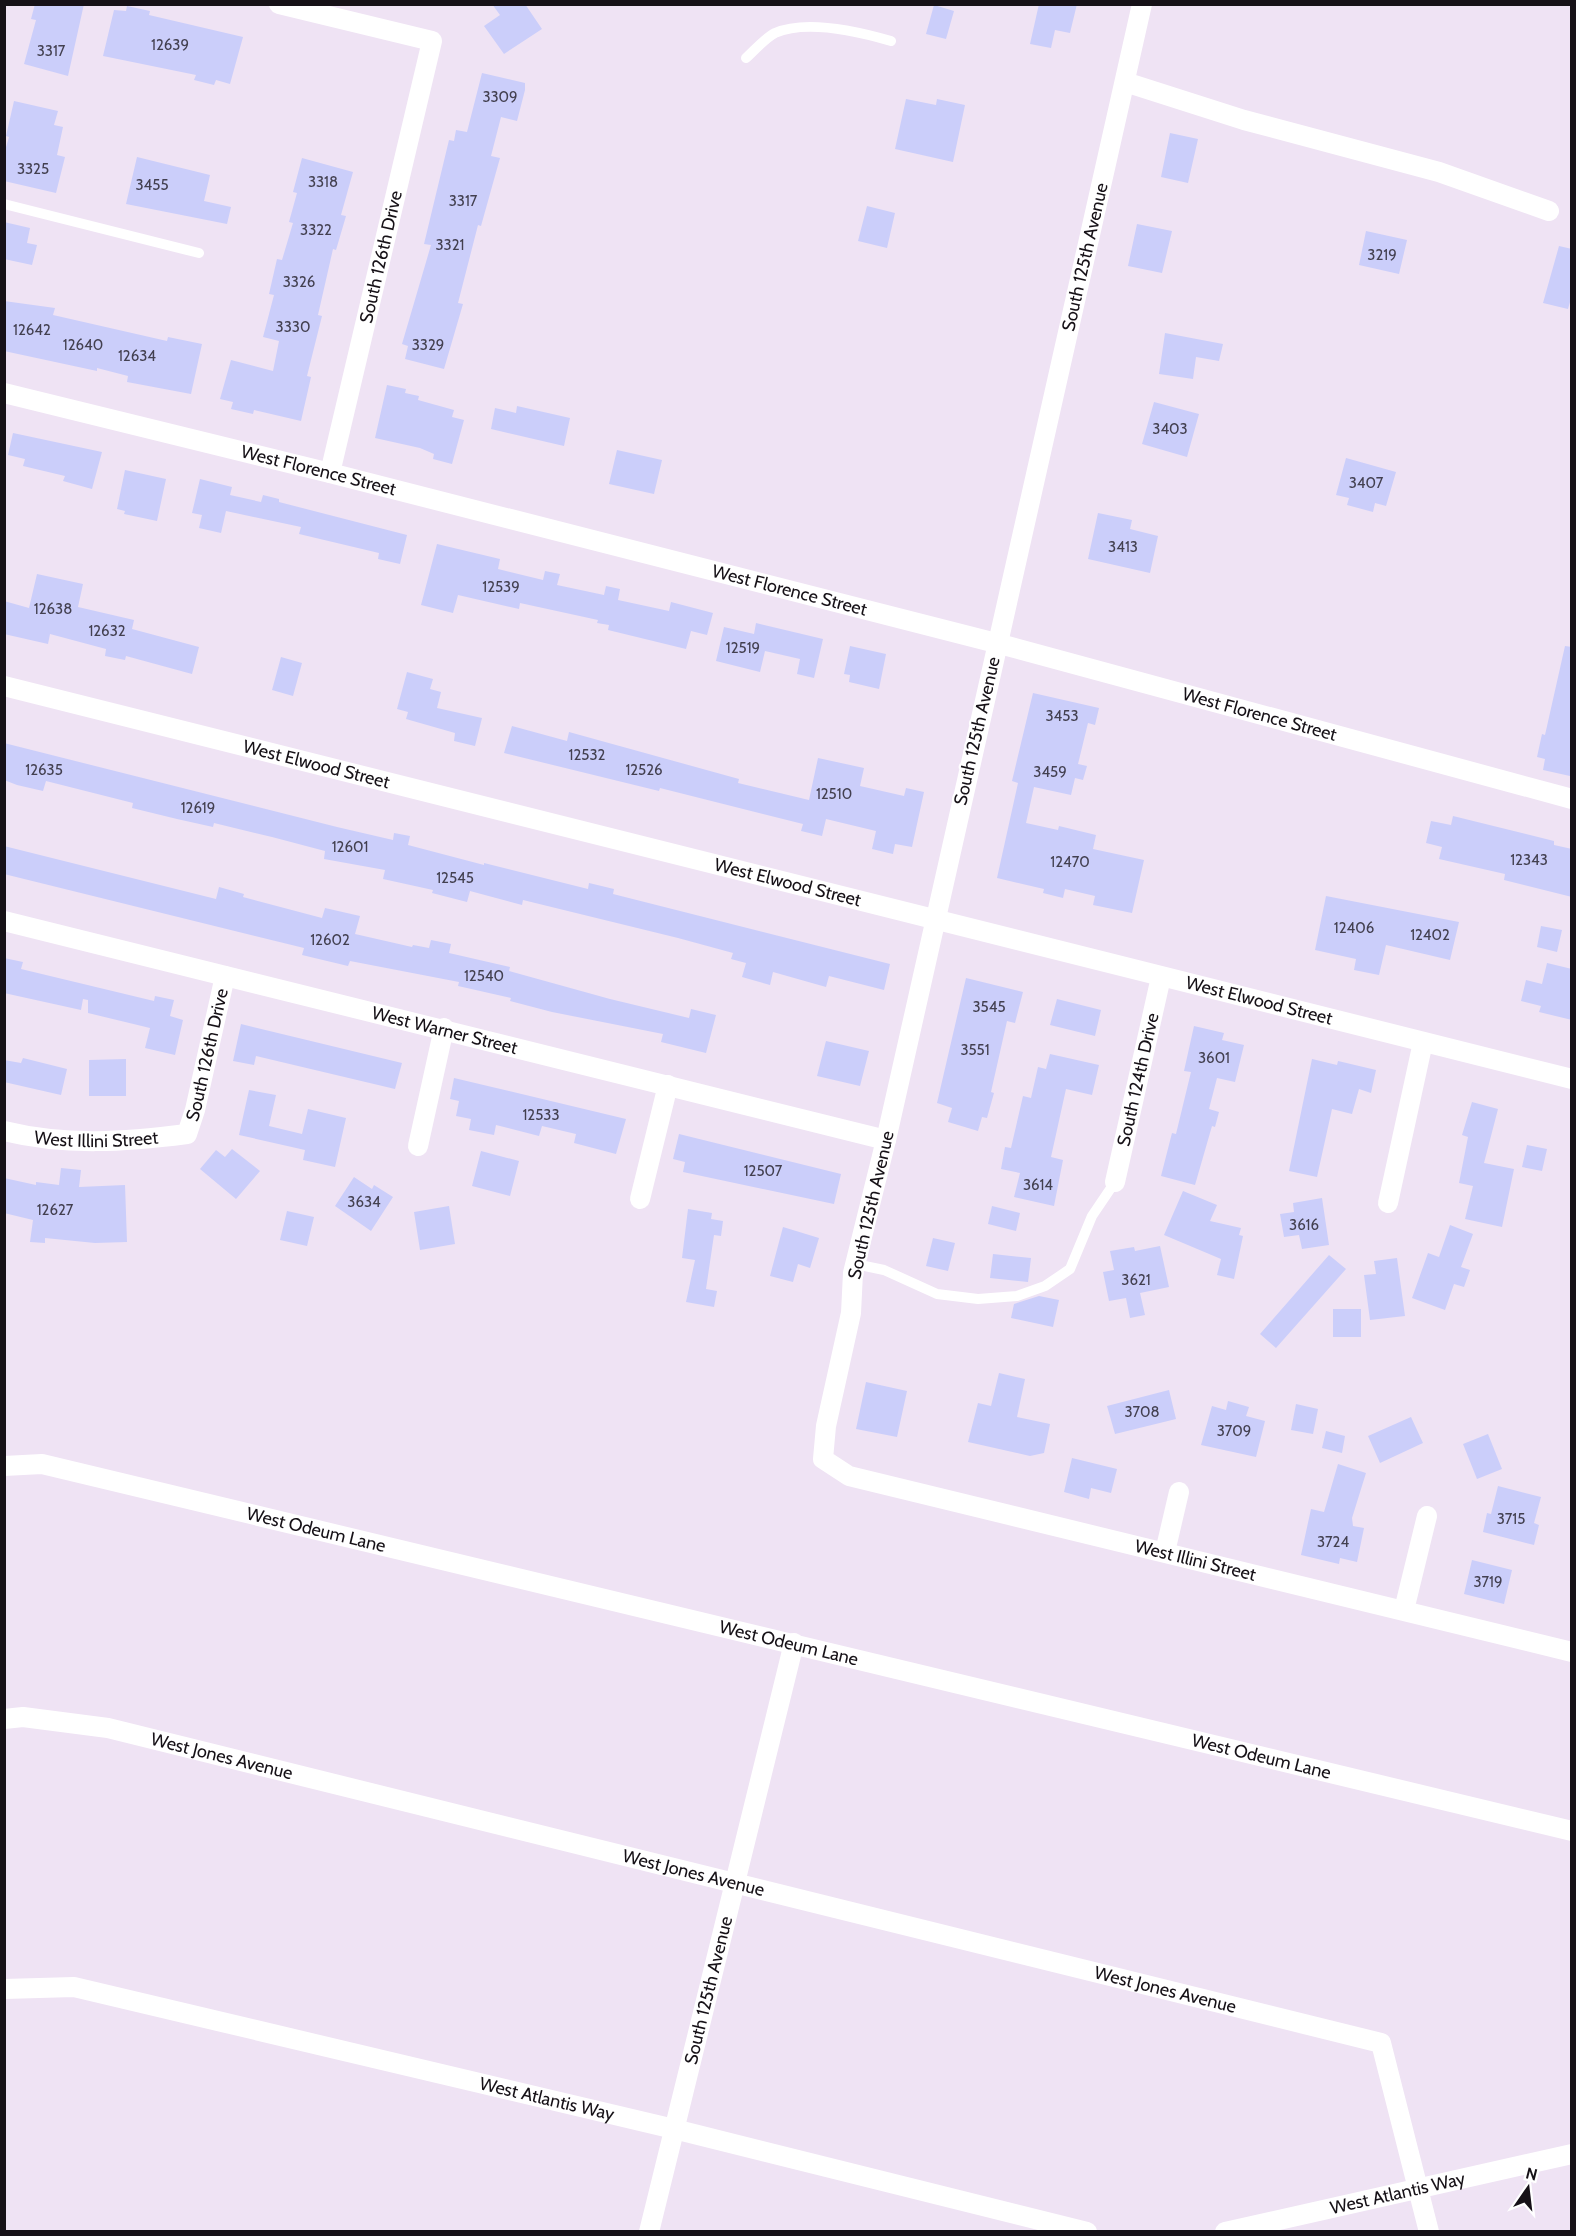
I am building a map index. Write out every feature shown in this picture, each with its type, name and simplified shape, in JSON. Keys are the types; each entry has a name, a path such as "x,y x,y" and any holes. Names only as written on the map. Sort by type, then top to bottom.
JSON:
{"street":[{"name":"South 126th Drive","path":"279,4 432,41 330,473"},
{"name":"South 125th Avenue","path":"823,1459 826,1426 851,1313 855,1264 886,1140 996,643 1142,4"},
{"path":"1125,82 1244,120 1439,171 1549,211"},
{"name":"West Florence Street","path":"4,393 330,473 996,643 1572,799"},
{"name":"West Elwood Street","path":"4,686 1572,1079"},
{"name":"West Warner Street","path":"4,921 444,1028 886,1140"},
{"name":"South 126th Drive","path":"187,1134 195,1110 225,976"},
{"name":"South 124th Drive","path":"1115,1182 1161,977"},
{"path":"418,1146 444,1028"},
{"path":"1388,1203 1423,1042"},
{"path":"640,1199 668,1085"},
{"name":"West Illini Street","path":"4,1131 58,1140 95,1142 187,1134"},
{"name":"West Illini Street","path":"823,1459 849,1476 1572,1652"},
{"name":"West Odeum Lane","path":"4,1466 42,1464 794,1643 1572,1832"},
{"path":"1165,1552 1179,1492"},
{"path":"1404,1610 1427,1516"},
{"name":"South 125th Avenue","path":"649,2232 794,1643"},
{"name":"West Jones Avenue","path":"4,1719 24,1717 108,1728 1381,2043 1419,2187"},
{"name":"West Atlantis Way","path":"4,1989 74,1987 674,2129 1087,2232"},
{"name":"West Atlantis Way","path":"1225,2232 1572,2154"},
{"path":"1419,2187 1429,2232"}],"lane":[{"path":"746,58 774,34 807,27 860,32 891,41"},
{"path":"4,204 199,253"},
{"path":"855,1264 884,1270 937,1294 978,1299 1017,1296 1045,1286 1070,1269 1092,1216 1115,1182"}],"building":[{"path":"35,4 84,4 68,76 24,64 36,20 31,19"},
{"path":"492,4 525,4 542,29 504,54 484,26 500,15"},
{"path":"1039,4 1077,4 1070,33 1055,30 1051,48 1030,44"},
{"path":"934,5 954,11 946,39 926,34"},
{"path":"127,6 150,11 149,15 243,37 230,84 216,80 214,85 194,80 196,75 103,56 114,10 126,11"},
{"path":"482,73 525,83 525,90 517,121 501,117 491,156 500,158 481,226 478,225 458,303 463,304 444,369 405,359 408,346 402,344 431,245 424,244 449,140 454,141 456,130 467,132"},
{"path":"906,99 936,105 937,99 965,105 953,162 895,149"},
{"path":"14,101 58,111 54,125 63,127 57,155 65,157 56,193 4,181 4,154 9,137 6,136"},
{"path":"1170,133 1198,139 1188,183 1161,177"},
{"path":"137,157 210,175 204,201 231,207 227,224 126,204"},
{"path":"302,158 353,172 341,215 346,216 336,250 333,249 318,315 322,316 307,376 311,377 301,421 254,410 253,414 231,409 233,402 220,399 231,360 273,371 279,341 263,337 274,295 269,294 277,259 282,260 293,223 289,222 297,193 293,192"},
{"path":"867,206 895,213 887,248 858,241"},
{"path":"4,222 30,228 27,243 37,245 32,265 4,259"},
{"path":"1137,224 1172,231 1162,273 1128,266"},
{"path":"1366,231 1407,240 1399,274 1359,265"},
{"path":"1559,246 1572,249 1572,295 1568,309 1543,303"},
{"path":"4,301 55,308 53,315 167,341 168,337 202,344 191,394 127,382 128,376 97,368 97,371 4,351"},
{"path":"1165,333 1223,344 1219,361 1196,357 1193,379 1159,374"},
{"path":"387,385 406,389 405,393 419,396 418,400 454,410 452,417 464,420 452,464 433,459 434,454 420,448 375,438"},
{"path":"1154,402 1199,414 1187,457 1142,444"},
{"path":"517,406 570,418 564,446 491,429 495,408 516,413"},
{"path":"13,433 102,452 92,489 63,481 65,476 23,466 25,459 8,455"},
{"path":"617,450 662,460 654,494 609,484"},
{"path":"1346,458 1396,472 1386,506 1375,503 1373,512 1347,505 1349,498 1336,495"},
{"path":"125,470 166,479 157,521 124,514 125,511 117,509"},
{"path":"200,479 232,487 230,495 261,502 263,495 279,499 279,502 407,535 400,564 378,559 379,553 299,534 301,527 226,511 221,533 199,528 202,515 192,513"},
{"path":"1098,513 1132,520 1130,529 1158,536 1150,573 1088,559"},
{"path":"437,544 500,559 498,569 543,580 545,571 560,574 557,585 604,595 606,586 620,589 618,600 669,611 671,602 713,613 707,635 691,631 686,649 608,630 609,625 597,623 598,620 520,603 519,609 458,595 453,613 421,605"},
{"path":"37,574 83,584 78,607 134,620 132,629 199,647 192,674 126,656 125,660 105,656 106,649 50,634 48,644 4,634 4,601 29,608"},
{"path":"756,623 823,639 814,678 797,674 800,659 765,651 760,672 716,661 724,627 754,634"},
{"path":"850,646 886,654 879,689 849,682 850,675 844,674"},
{"path":"1565,646 1572,647 1570,776 1543,770 1545,759 1537,757 1542,734 1545,735"},
{"path":"281,657 302,663 293,696 272,690"},
{"path":"407,672 433,679 430,689 441,692 437,708 482,718 475,746 454,741 455,733 406,719 408,712 397,709"},
{"path":"1033,693 1099,708 1095,725 1088,723 1078,764 1087,766 1083,780 1075,778 1071,795 1034,787 1026,823 1058,830 1059,826 1096,835 1093,849 1144,860 1132,913 1093,905 1095,896 1065,889 1063,898 1043,893 1044,889 997,878 1018,783 1012,781"},
{"path":"512,726 567,741 569,732 739,779 738,783 809,800 818,758 864,768 860,786 904,796 906,788 924,792 912,847 895,844 893,854 872,849 876,831 826,819 822,836 801,831 803,824 660,788 659,791 504,753"},
{"path":"4,743 393,840 394,833 410,836 408,845 588,889 589,883 614,889 613,894 890,964 884,990 829,976 826,987 773,972 770,985 742,977 746,963 731,959 733,953 678,938 523,900 522,905 470,891 467,902 432,893 433,890 383,879 385,870 324,859 325,851 272,837 214,823 213,827 132,808 133,803 46,781 43,791 17,785 4,780"},
{"path":"1453,816 1554,841 1554,845 1572,849 1572,897 1504,880 1505,874 1439,859 1442,847 1426,843 1431,821 1451,825"},
{"path":"4,846 216,899 219,887 244,894 243,897 322,918 325,908 360,916 355,934 412,947 413,945 429,948 431,940 451,944 449,953 510,967 509,971 610,999 689,1018 691,1009 716,1015 706,1053 661,1042 663,1034 552,1012 510,1001 511,998 458,986 459,982 350,961 348,966 302,955 304,948 4,874"},
{"path":"1326,896 1459,922 1450,960 1386,945 1379,975 1354,970 1356,959 1315,950"},
{"path":"1541,926 1562,930 1557,952 1537,947"},
{"path":"4,958 23,962 21,969 154,1001 155,996 174,1000 170,1016 183,1020 175,1055 145,1048 150,1028 88,1013 88,1000 83,999 81,1010 4,993"},
{"path":"1547,963 1572,969 1572,1020 1539,1012 1541,1006 1521,1001 1526,980 1542,984"},
{"path":"966,978 1023,992 1015,1023 1007,1021 991,1092 994,1093 987,1118 982,1117 978,1131 948,1122 952,1108 937,1103"},
{"path":"1057,999 1101,1010 1095,1036 1050,1025"},
{"path":"241,1024 402,1063 395,1089 256,1056 254,1065 233,1061"},
{"path":"1194,1026 1224,1033 1222,1040 1244,1045 1235,1082 1217,1078 1209,1109 1219,1112 1215,1127 1212,1126 1195,1185 1161,1176 1172,1133 1176,1134 1191,1072 1184,1071"},
{"path":"826,1041 869,1051 860,1086 817,1076"},
{"path":"1050,1054 1099,1065 1092,1095 1066,1089 1051,1157 1063,1160 1054,1206 1014,1197 1020,1173 1001,1169 1005,1147 1011,1148 1023,1096 1031,1098 1038,1067 1046,1069"},
{"path":"23,1058 67,1069 61,1095 4,1082 4,1060 21,1063"},
{"path":"126,1059 126,1096 89,1096 89,1060"},
{"path":"1312,1059 1337,1065 1338,1061 1376,1070 1371,1093 1359,1089 1352,1114 1332,1109 1317,1177 1289,1171"},
{"path":"454,1078 626,1119 616,1154 574,1143 576,1134 542,1126 539,1136 496,1125 494,1135 469,1130 471,1119 456,1116 459,1101 450,1099"},
{"path":"249,1090 276,1095 269,1126 302,1134 308,1109 346,1118 335,1167 303,1160 305,1150 239,1135"},
{"path":"1472,1102 1498,1109 1484,1163 1514,1169 1502,1227 1465,1219 1473,1186 1459,1183 1468,1137 1462,1135"},
{"path":"679,1134 841,1174 834,1204 683,1172 685,1162 673,1159"},
{"path":"1527,1145 1547,1149 1542,1171 1522,1167"},
{"path":"232,1149 260,1171 236,1199 200,1169 216,1150 225,1157"},
{"path":"481,1151 519,1161 510,1196 472,1186"},
{"path":"61,1168 81,1170 79,1187 125,1185 127,1242 95,1243 45,1238 45,1243 30,1242 33,1220 4,1213 4,1178 36,1185 36,1182 59,1185"},
{"path":"354,1177 372,1189 374,1185 393,1197 371,1231 335,1206"},
{"path":"1183,1191 1217,1205 1210,1221 1241,1228 1239,1235 1243,1236 1234,1279 1217,1275 1221,1259 1164,1235"},
{"path":"1322,1198 1329,1245 1302,1249 1299,1235 1284,1237 1280,1214 1294,1212 1293,1203"},
{"path":"449,1206 455,1244 420,1250 414,1212"},
{"path":"992,1206 1020,1213 1016,1231 988,1224"},
{"path":"688,1209 712,1213 711,1219 723,1221 721,1236 714,1235 706,1289 717,1291 714,1307 686,1302 695,1260 682,1258"},
{"path":"287,1211 314,1217 307,1246 280,1240"},
{"path":"1450,1225 1473,1234 1461,1267 1470,1270 1464,1287 1454,1284 1445,1310 1412,1298 1428,1253 1439,1257"},
{"path":"783,1227 819,1238 810,1268 798,1264 793,1282 770,1276"},
{"path":"933,1238 955,1243 948,1271 926,1266"},
{"path":"1160,1246 1169,1287 1140,1293 1145,1315 1130,1318 1126,1298 1109,1301 1103,1272 1114,1270 1110,1251 1134,1247 1135,1251"},
{"path":"993,1254 1031,1258 1028,1282 990,1278"},
{"path":"1329,1255 1346,1269 1276,1348 1260,1334"},
{"path":"1397,1258 1405,1316 1370,1320 1364,1275 1376,1274 1374,1261"},
{"path":"1039,1296 1059,1300 1053,1327 1011,1318 1014,1304"},
{"path":"1333,1309 1361,1309 1361,1337 1333,1337"},
{"path":"999,1373 1025,1379 1017,1417 1050,1424 1044,1453 1030,1456 968,1442 978,1403 991,1406"},
{"path":"866,1382 907,1391 897,1437 856,1429"},
{"path":"1169,1390 1176,1419 1115,1434 1107,1406"},
{"path":"1228,1401 1249,1407 1246,1416 1265,1421 1256,1457 1201,1445 1212,1406 1226,1410"},
{"path":"1296,1404 1318,1409 1313,1434 1291,1430"},
{"path":"1411,1417 1423,1443 1380,1463 1368,1436"},
{"path":"1326,1431 1345,1436 1342,1453 1322,1448"},
{"path":"1488,1434 1502,1469 1477,1479 1463,1444"},
{"path":"1072,1458 1117,1469 1111,1493 1091,1488 1089,1499 1064,1492"},
{"path":"1338,1464 1366,1473 1352,1518 1353,1526 1364,1528 1357,1562 1340,1558 1339,1564 1301,1555 1311,1509 1324,1512"},
{"path":"1498,1486 1541,1497 1534,1523 1539,1525 1534,1545 1483,1532 1487,1513 1491,1514"},
{"path":"1472,1560 1512,1570 1504,1604 1464,1594"}]}
